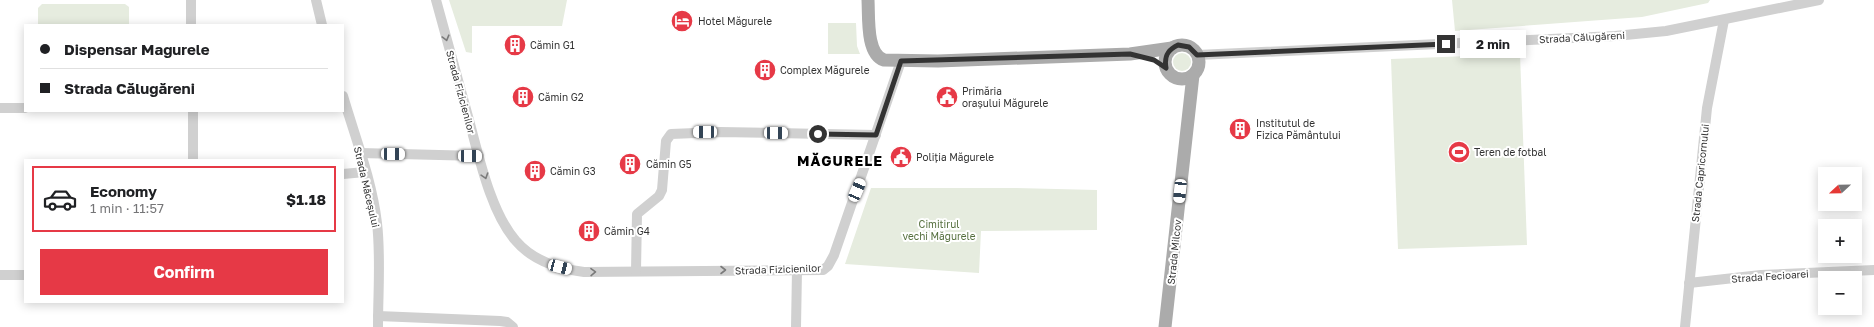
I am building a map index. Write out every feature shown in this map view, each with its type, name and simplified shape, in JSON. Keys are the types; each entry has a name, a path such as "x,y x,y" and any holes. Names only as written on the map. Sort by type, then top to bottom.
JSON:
{"main road":[{"path":"868,0 871,41 874,53 884,60 901,61 1130,54 1184,45 1194,50 1197,55 1198,66 1193,75 1188,78 1178,79 1173,77 1166,68 1154,60 1130,54"},
{"path":"1166,68 1165,57 1172,48"},
{"name":"Strada Milcov","path":"1166,327 1193,75"},
{"name":"Strada Milcov","path":"1178,79 1189,105"}],"street":[{"path":"190,0 191,24"},
{"path":"316,0 322,24"},
{"name":"Strada Fizicienilor","path":"436,0 479,156 498,213 508,231 526,251 537,258 570,270 584,272 823,270 831,261 901,61"},
{"name":"Strada Călugăreni","path":"1197,55 1615,36 1666,31 1819,0"},
{"name":"Strada Capricornului","path":"1685,327 1707,108 1724,20"},
{"name":"Strada Măceșului","path":"344,99 360,153 377,221 379,243 378,327"},
{"path":"0,108 24,108"},
{"path":"193,112 193,159"},
{"path":"636,271 637,214 659,196 662,190 666,141 671,134 720,132 876,135"},
{"path":"360,153 479,156"},
{"path":"344,174 365,172"},
{"path":"796,327 797,270"},
{"name":"Strada Fecioarei","path":"1689,283 1761,275 1874,270"},
{"path":"0,275 24,275"},
{"path":"378,316 500,321 507,322 513,327"}],"green space":[{"path":"449,0 567,0 562,26 472,26 472,53 466,52"},
{"path":"1452,0 1710,0 1708,3 1642,17 1455,31"},
{"path":"42,4 125,4 129,7 129,24 38,24 38,8"},
{"path":"828,23 856,23 857,46 860,54 828,54"},
{"path":"1182,53 1186,54 1190,58 1190,66 1186,70 1182,71 1178,70 1174,66 1173,62 1174,58 1178,54"},
{"name":"Teren de fotbal","path":"1520,54 1527,245 1398,249 1391,59"},
{"name":"Cimitirul vechi Măgurele","path":"871,188 1014,188 1097,190 1097,230 981,231 979,273 845,264"}],"place":[{"name":"Hotel Măgurele","path":"682,21"},
{"name":"Cămin G1","path":"515,45"},
{"name":"Complex Măgurele","path":"765,70"},
{"name":"Cămin G2","path":"523,97"},
{"name":"Primăria orașului Măgurele","path":"947,97"},
{"name":"Institutul de Fizica Pământului","path":"1240,129"},
{"name":"Teren de fotbal","path":"1459,152"},
{"name":"Poliția Măgurele","path":"901,157"},
{"name":"Cămin G5","path":"630,164"},
{"name":"Cămin G3","path":"535,171"},
{"name":"Cămin G4","path":"589,231"}],"district":[{"name":"MĂGURELE","path":"840,160"}],"route":[{"path":"818,134 876,135 901,61 1130,54 1154,60 1166,68 1165,57 1172,48 1178,45 1189,47 1194,50 1197,55 1446,44"}]}
